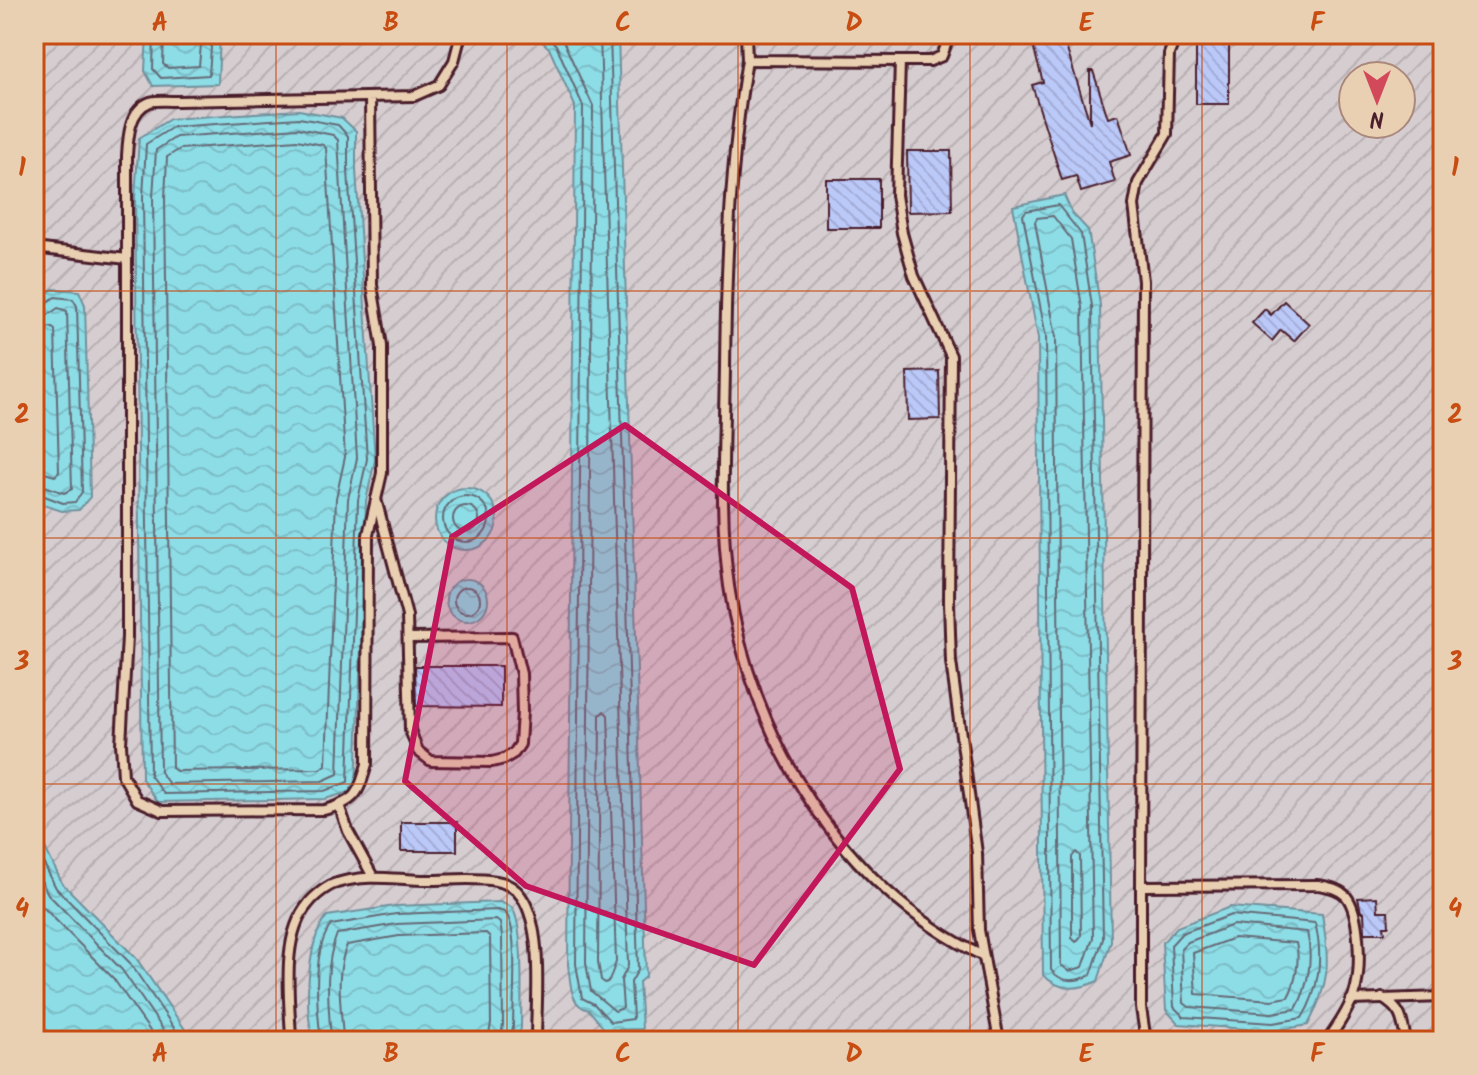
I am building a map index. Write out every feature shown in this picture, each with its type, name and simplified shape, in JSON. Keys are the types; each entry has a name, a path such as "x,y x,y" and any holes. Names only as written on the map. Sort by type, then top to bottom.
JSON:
{"lane":[{"path":"370,97 372,285 382,346 382,473 368,535 367,764 359,792 346,804 324,810 162,811 137,800 123,776 121,744 127,637 128,139 135,114 150,102 370,97 414,96 439,85 454,61 461,34"},
{"path":"746,34 747,60 737,119 729,225 724,480 728,583 745,666 778,744 800,786 825,822 896,899 951,941 983,956"},
{"path":"747,60 930,61 942,56 950,34"},
{"path":"1146,1041 1141,1008 1143,281 1134,205 1138,183 1167,134 1169,54 1177,34"},
{"path":"900,61 896,195 902,233 914,276 951,356 951,647 956,710 977,853 983,956 999,1041"},
{"path":"34,248 127,259"},
{"path":"376,498 407,616 410,730 418,751 431,761 492,762 514,753 520,744 522,712 521,674 512,637 408,638"},
{"path":"339,805 348,831 372,875"},
{"path":"291,1041 289,980 292,939 297,920 309,902 333,884 372,875 415,880 493,880 512,886 522,897 531,917 535,945 536,1041"},
{"path":"1141,886 1318,885 1335,888 1345,896 1355,912 1356,988 1327,1041"},
{"path":"1351,1000 1443,997"},
{"path":"1381,998 1395,1006 1402,1019 1406,1041"}],"highlighted area":[{"path":"625,425 852,588 900,769 754,965 526,886 405,781 452,537"}],"shaded area":[{"path":"34,34 1443,34 1443,1041 34,1041"}],"water":[{"path":"147,34 220,34 218,84 153,86 145,71"},
{"path":"534,34 618,34 646,976 639,982 642,1029 605,1030 589,1010 582,1008 574,998 568,965 575,106 549,48"},
{"path":"299,110 342,118 356,131 375,460 366,501 356,790 325,799 158,802 142,779 135,197 139,138 170,119"},
{"path":"1064,195 1072,213 1088,230 1100,305 1111,941 1098,981 1075,988 1062,987 1043,975 1038,338 1013,206"},
{"path":"53,289 79,291 85,305 90,497 79,510 62,511 40,504 34,495 34,305"},
{"path":"460,488 472,488 488,497 495,507 495,531 488,541 472,550 460,550 440,536 435,525 435,513 449,493"},
{"path":"467,579 482,585 488,600 482,615 467,621 452,615 446,600 452,585"},
{"path":"34,818 36,829 62,883 136,958 193,1041 34,1041"},
{"path":"500,902 511,907 518,929 521,1028 517,1041 314,1041 309,1013 309,977 315,941 327,916 395,906"},
{"path":"1230,907 1322,914 1326,971 1321,997 1308,1025 1274,1031 1179,1024 1166,1010 1162,943 1177,927"}],"building":[{"path":"1063,37 1090,123 1090,71 1093,71 1108,118 1118,115 1131,155 1109,162 1115,182 1081,192 1076,176 1062,180 1032,85 1043,82 1033,46"},
{"path":"1196,45 1229,45 1229,104 1196,104"},
{"path":"907,151 951,151 952,211 908,212"},
{"path":"826,179 879,179 879,228 826,228"},
{"path":"1284,301 1309,324 1294,341 1281,330 1272,341 1252,323 1265,309 1271,315"},
{"path":"939,371 940,419 908,420 907,372"},
{"path":"415,666 501,666 501,707 416,706"},
{"path":"401,822 457,822 457,851 401,851"},
{"path":"1377,897 1378,911 1388,911 1389,926 1384,926 1385,933 1365,933 1364,912 1361,912 1358,898"}]}
